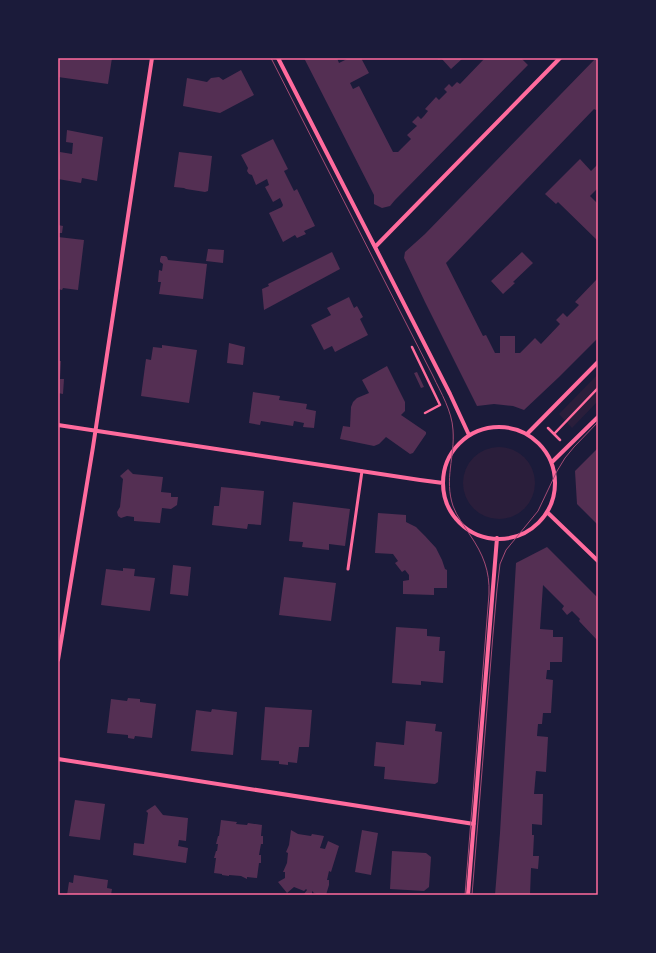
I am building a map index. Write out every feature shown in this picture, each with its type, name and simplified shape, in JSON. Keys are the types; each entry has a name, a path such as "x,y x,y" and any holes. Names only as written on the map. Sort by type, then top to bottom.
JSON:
{"street":[{"path":"58,660 152,58"},
{"path":"278,58 450,394 469,435"},
{"path":"375,246 560,58"},
{"path":"527,434 598,362"},
{"path":"552,462 598,417"},
{"path":"58,425 443,483"},
{"path":"498,427 513,428 527,434 542,446 552,462 555,477 555,489 547,512 530,530 508,538 483,536 465,527 450,510 445,496 443,483 445,469 458,444 469,435 483,429 498,427"},
{"path":"547,512 598,561"},
{"path":"468,895 497,538"},
{"path":"58,759 474,824"}],"lane":[{"path":"348,569 362,471"}],"path":[{"path":"410,342 440,405 425,413"},
{"path":"554,434 598,388"},
{"path":"540,421 568,447"}],"shaded area":[{"path":"598,374 598,401 572,428 559,414"},
{"path":"492,447 506,447 513,449 525,457 533,469 535,483 533,497 525,509 513,517 506,519 492,519 485,517 473,509 465,497 463,490 463,476 465,469 473,457 485,449"}],"building":[{"path":"58,58 112,58 108,84 58,77"},
{"path":"304,58 337,58 339,63 349,58 361,58 369,73 350,83 353,89 359,86 393,152 398,152 411,139 407,135 417,126 412,122 418,116 421,119 424,116 428,111 425,109 436,97 439,100 447,92 444,89 449,84 452,87 457,82 460,84 485,58 521,58 528,65 390,206 382,208 374,204 374,195"},
{"path":"441,58 463,58 451,69"},
{"path":"596,58 598,58 598,108 596,110 594,109 446,263 483,336 486,335 495,353 500,353 500,336 515,336 515,353 520,353 535,338 541,344 560,324 556,320 563,313 567,317 579,305 575,302 598,278 598,338 524,410 513,406 494,404 477,406 404,258 405,252 425,234"},
{"path":"241,70 254,95 220,113 183,106 187,78 207,82 211,78 219,77 223,80"},
{"path":"67,130 103,137 97,181 82,178 81,183 58,179 60,152 72,154 73,143 66,142"},
{"path":"273,139 288,169 284,171 294,191 297,189 315,226 304,231 306,234 297,238 295,235 283,242 269,213 282,207 283,205 280,198 273,202 265,187 269,185 267,179 256,185 252,175 247,171 248,168 241,155"},
{"path":"179,152 212,156 208,191 205,192 174,187"},
{"path":"580,159 591,171 598,164 598,188 590,196 598,204 598,241 558,202 556,204 545,194"},
{"path":"58,225 63,226 62,233 58,233"},
{"path":"58,237 84,240 78,290 63,288 62,290 58,289"},
{"path":"208,249 224,250 223,263 206,261"},
{"path":"332,252 340,269 264,310 262,289 269,286 268,284"},
{"path":"522,252 533,263 503,294 491,281"},
{"path":"161,256 167,257 168,260 207,264 203,299 159,294 161,282 158,282 159,270 162,271 163,264 160,262"},
{"path":"349,297 354,308 357,306 363,317 360,319 368,335 335,352 332,346 324,350 311,325 331,315 327,308"},
{"path":"229,343 245,347 243,365 227,363"},
{"path":"162,345 197,350 189,403 141,396 146,359 151,360 153,347 162,348"},
{"path":"58,361 61,361 60,379 64,379 63,394 58,393"},
{"path":"387,366 405,402 405,411 401,415 426,432 413,453 410,454 386,437 379,444 374,446 340,439 343,426 350,427 351,407 353,402 357,398 369,393 362,380"},
{"path":"417,372 424,387 421,388 414,373"},
{"path":"253,392 280,396 279,400 307,404 306,409 316,411 314,428 303,427 304,423 294,421 293,426 261,421 260,425 249,423"},
{"path":"598,448 598,525 577,504 575,471"},
{"path":"128,469 133,474 163,477 161,492 171,493 171,497 178,497 177,505 171,509 162,508 160,523 134,521 134,517 127,516 121,518 118,516 117,512 120,507 123,479 120,476"},
{"path":"221,487 264,491 261,525 248,524 247,529 212,525 214,506 219,506"},
{"path":"293,502 350,509 345,546 329,544 329,550 302,547 303,542 289,541"},
{"path":"378,513 406,515 406,522 416,527 436,548 445,569 447,570 447,588 434,588 434,595 403,594 403,581 409,580 409,575 405,570 402,572 395,563 398,561 393,554 375,553"},
{"path":"547,547 598,598 598,641 579,621 580,619 572,611 567,615 562,609 564,606 543,585 540,629 553,630 553,637 563,637 562,662 550,662 550,670 547,670 546,679 553,680 551,713 543,713 542,724 538,724 537,736 548,737 546,772 536,771 534,794 543,794 542,825 532,824 532,835 534,835 533,856 539,856 538,869 531,868 530,895 495,895 516,563"},
{"path":"173,565 191,567 188,596 170,594"},
{"path":"123,568 135,569 134,576 155,578 150,611 101,605 106,569 123,571"},
{"path":"284,577 336,583 331,621 279,615"},
{"path":"396,627 427,629 427,636 440,637 439,651 445,651 443,683 421,681 421,685 392,683"},
{"path":"128,698 140,699 140,702 156,704 152,738 135,736 134,739 128,738 128,735 107,733 111,699 127,701"},
{"path":"265,707 312,710 309,747 299,747 297,763 288,762 288,765 279,764 279,761 261,760"},
{"path":"212,709 237,712 233,755 191,751 196,710 211,712"},
{"path":"406,721 436,724 435,731 442,732 438,782 435,784 384,779 385,767 374,766 376,742 404,745"},
{"path":"75,800 105,804 100,840 69,836"},
{"path":"155,805 163,815 188,818 186,841 179,840 178,846 188,848 186,863 133,855 134,843 144,844 148,813 146,811"},
{"path":"221,820 237,822 236,824 247,825 248,823 262,825 261,836 263,836 263,844 261,844 259,855 261,855 261,863 259,863 257,878 247,877 247,879 241,876 229,876 214,873 216,858 214,858 217,851 218,844 216,844 219,836"},
{"path":"291,830 298,834 324,836 320,848 325,849 328,841 339,846 331,872 329,871 327,880 329,880 329,885 326,895 319,895 312,891 312,895 304,894 307,890 306,889 304,891 294,887 287,893 278,882 285,878 285,872 283,872 287,863 288,853 286,852 289,845"},
{"path":"362,830 378,833 371,875 355,872"},
{"path":"392,851 426,853 431,857 429,887 424,891 390,889"},
{"path":"74,875 108,880 107,888 112,889 111,895 67,895 69,882 73,883"}],"tram line":[{"path":"271,58 446,402 451,416 453,430 453,449 449,487 450,496 455,510 479,549 487,570 489,594 465,895"},
{"path":"472,895 500,564 506,550 538,511 557,471 565,458 598,422"}]}
